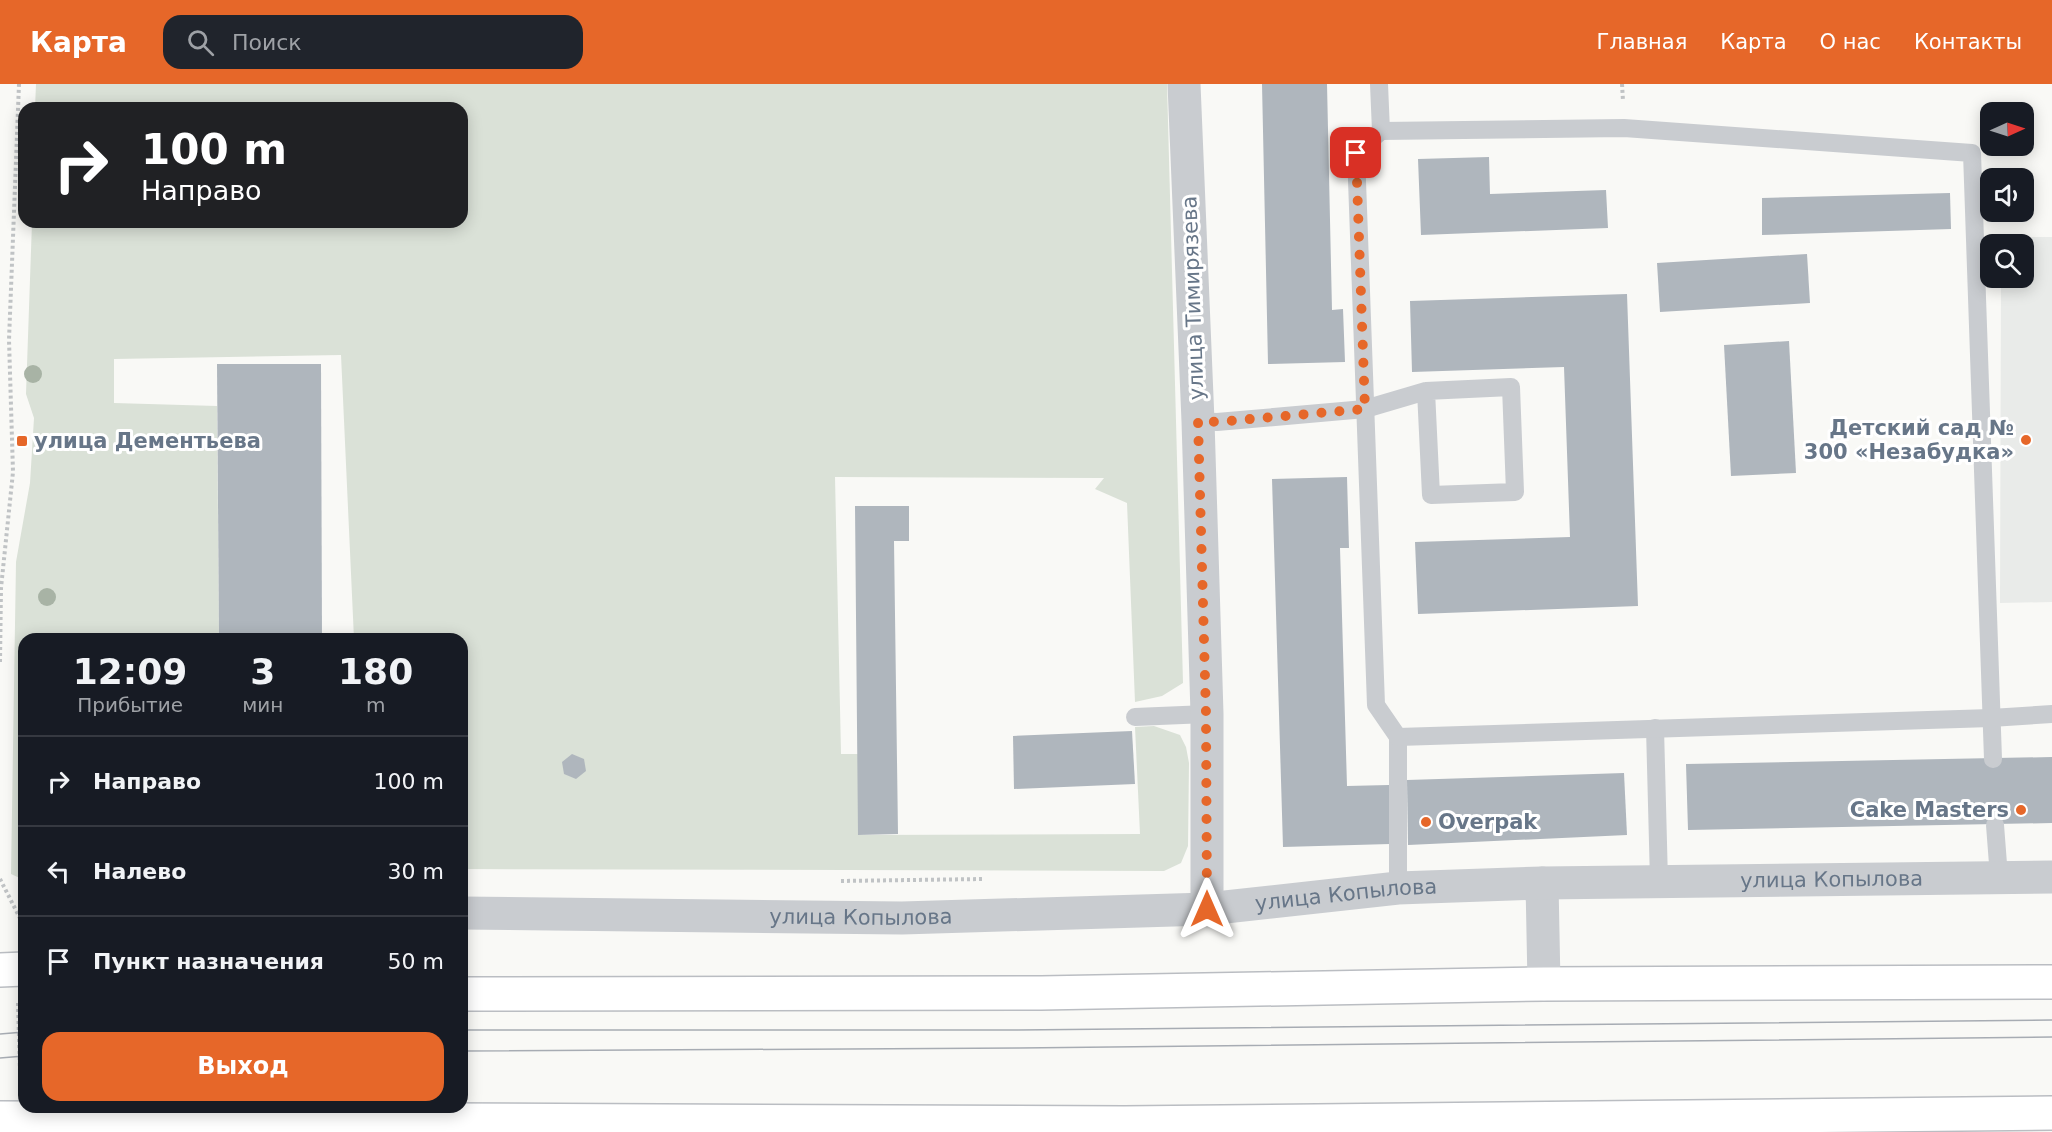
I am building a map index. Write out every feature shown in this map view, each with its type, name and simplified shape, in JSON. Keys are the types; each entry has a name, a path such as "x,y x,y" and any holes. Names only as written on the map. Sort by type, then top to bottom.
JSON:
{"main road":[{"path":"0,970 18,981"},
{"path":"468,994 1041,993 1544,984 2052,982"},
{"path":"0,1118 1124,1128 1388,1126 2052,1113"}],"street":[{"name":"улица Тимирязева","path":"1184,84 1198,421 1206,714 1207,909"},
{"name":"улица Копылова","path":"468,913 902,918 1207,909 1398,888 1659,881 2052,877"},
{"path":"1542,883 1544,984"}],"lane":[{"path":"1379,84 1381,131"},
{"path":"1398,888 1398,737 1376,705 1356,153 1381,131 1624,128 1972,153 1993,759"},
{"path":"1198,421 1217,422 1365,409 1426,391 1511,387 1515,492 1431,495 1426,391"},
{"path":"1135,717 1206,714"},
{"path":"1398,737 1991,718 2052,714"},
{"path":"1655,728 1659,881"},
{"path":"1995,825 1999,878"}],"path":[{"path":"18,102 19,84"},
{"path":"0,662 1,588 13,472 9,340 18,110"},
{"path":"0,879 18,914"},
{"path":"836,881 990,879"}],"shaded area":[{"path":"36,84 1167,84 1183,683 1162,696 1135,702 1127,503 1095,489 1104,478 835,477 841,754 858,754 859,835 1140,834 1135,727 1154,726 1180,735 1186,747 1189,763 1188,846 1181,863 1164,871 468,869 468,633 354,633 341,355 114,359 114,403 217,406 219,633 18,633 18,877 11,874 16,562 30,483 34,418 26,394 32,228 468,228 468,102 35,102"},
{"name":"Детский сад № 300 «Незабудка»","path":"2034,237 2052,237 2052,602 2000,603 2001,288 2034,288"}],"building":[{"path":"1262,84 1327,84 1332,310 1343,309 1345,362 1268,364"},
{"path":"1489,157 1490,194 1606,190 1608,228 1421,235 1418,159"},
{"path":"1950,193 1951,229 1762,235 1762,198"},
{"path":"1807,254 1810,303 1660,312 1657,263"},
{"path":"1627,294 1638,606 1418,614 1415,542 1570,537 1564,367 1412,372 1410,301"},
{"path":"1789,341 1796,473 1731,476 1724,345"},
{"path":"217,364 321,364 322,633 219,633"},
{"path":"1347,477 1349,548 1340,548 1347,786 1389,785 1390,844 1283,847 1272,479"},
{"path":"855,506 909,506 909,541 894,541 898,834 858,835"},
{"path":"1132,731 1135,784 1014,789 1013,736"},
{"path":"572,754 584,759 586,771 576,779 564,774 562,762"},
{"path":"2052,757 2052,823 1688,830 1686,764"},
{"path":"1624,773 1627,835 1408,845 1407,780"}],"tram line":[{"path":"468,1030 1018,1030 2052,1020"},
{"path":"0,1034 18,1032"},
{"path":"468,1051 1019,1048 2052,1037"},
{"path":"0,1058 18,1056"}],"place":[{"name":"Детский сад № 300 «Незабудка»","path":"2026,440"},
{"name":"улица Дементьева","path":"22,441"},
{"name":"Cake Masters","path":"2021,810"},
{"name":"Overpak","path":"1426,822"}],"route":[{"path":"1207,909 1206,714 1198,421 1217,422 1365,409 1356,153"}]}
